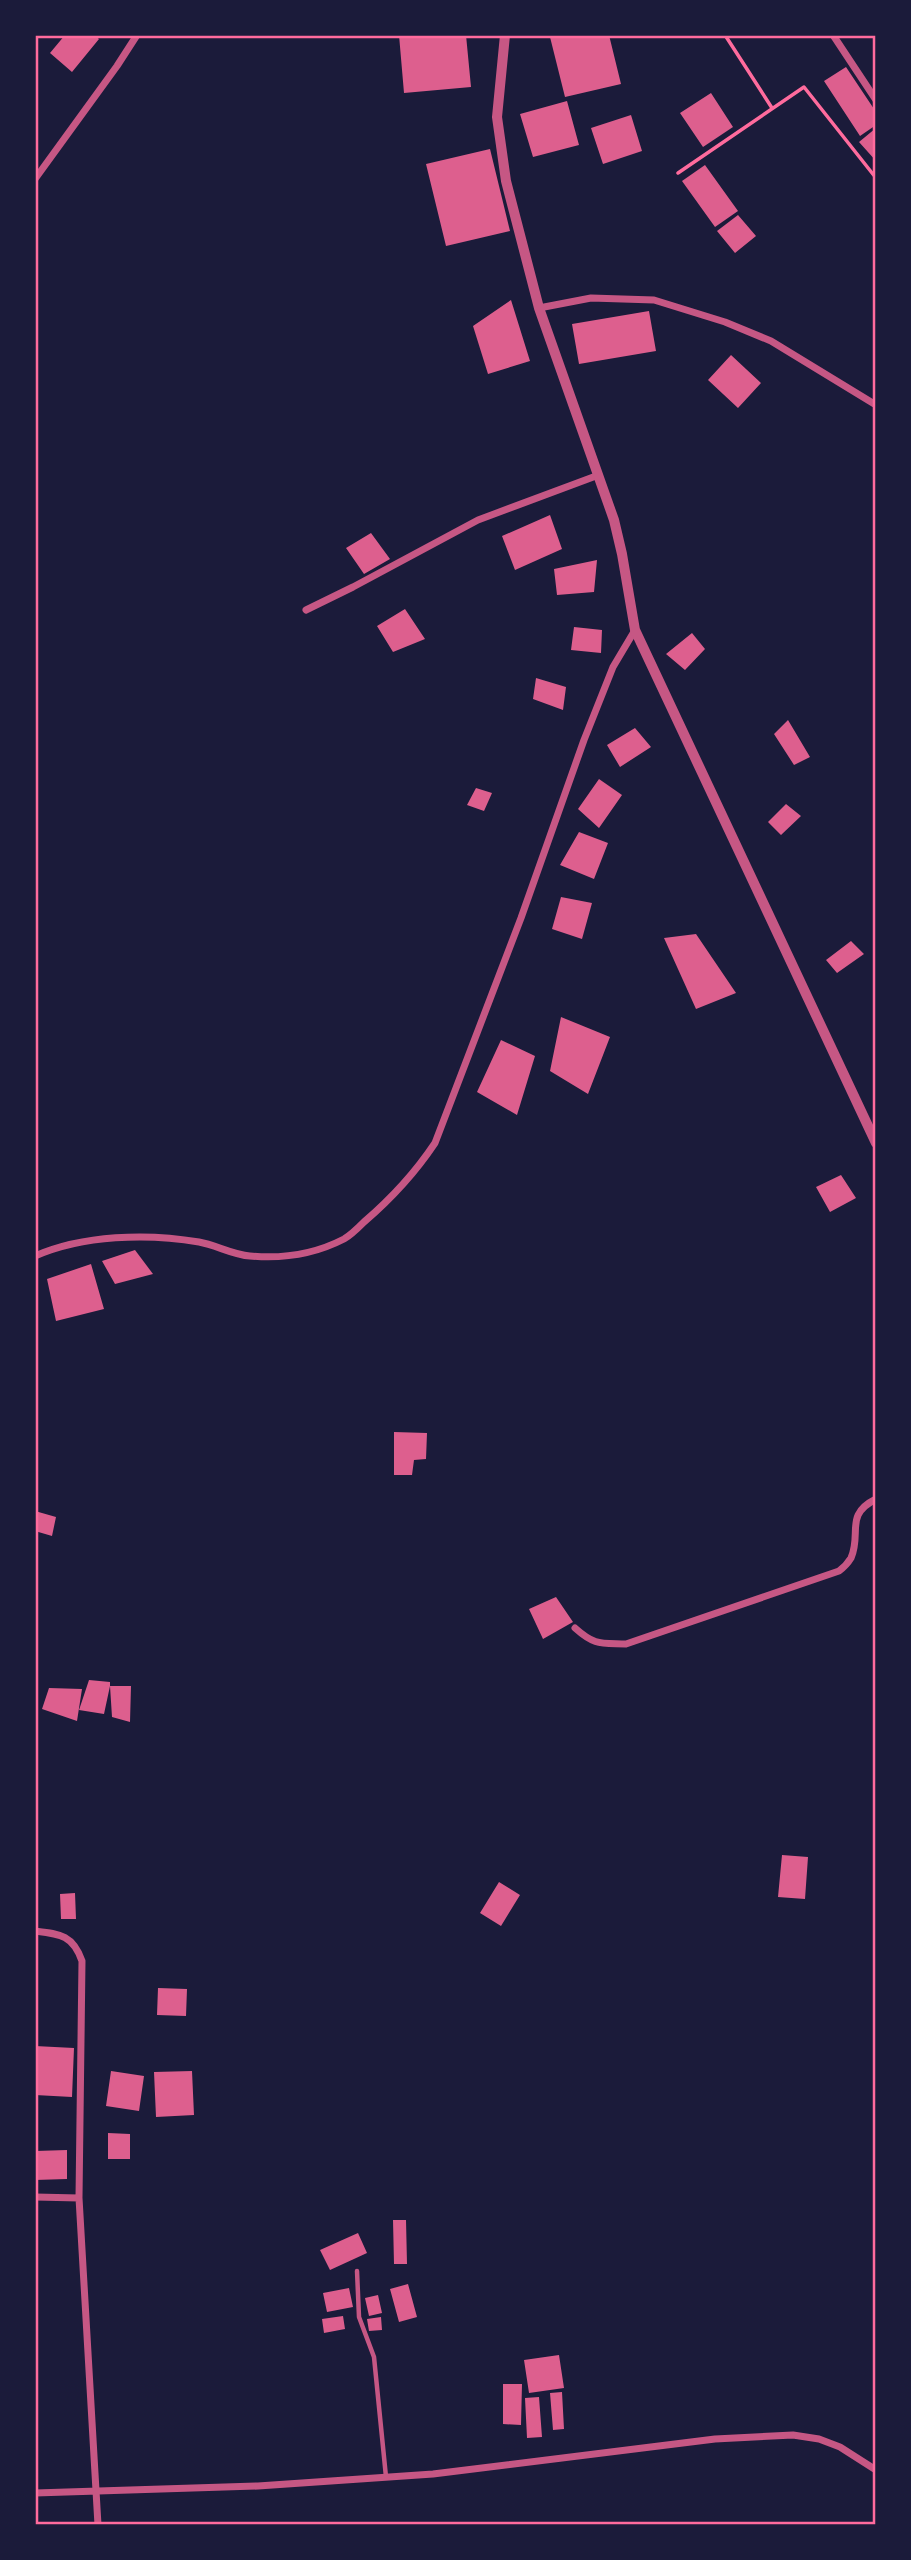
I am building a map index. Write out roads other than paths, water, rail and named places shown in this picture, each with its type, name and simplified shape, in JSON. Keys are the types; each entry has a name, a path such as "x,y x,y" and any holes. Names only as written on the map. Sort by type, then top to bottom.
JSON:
{"street":[{"path":"35,178 137,35"},
{"path":"505,35 496,117 506,181 539,308 620,542 635,630 876,1143"},
{"path":"833,35 876,100"},
{"path":"539,308 591,298 654,300 725,322 771,341 876,405"},
{"path":"306,610 478,520 596,475"},
{"path":"35,1256 88,1241 171,1239 200,1243 248,1256 292,1256 313,1252 346,1238 398,1191 435,1143 521,918 584,740 613,667 635,630"},
{"path":"575,1628 589,1640 626,1644 839,1572 850,1560 855,1518 863,1507 876,1499"},
{"path":"35,1931 71,1940 82,1961 79,2198 98,2525"},
{"path":"35,2197 79,2198"},
{"path":"35,2493 258,2486 386,2477 570,2458 715,2439 793,2435 819,2438 840,2447 876,2470"}],"lane":[{"path":"357,2271 359,2317 374,2357 386,2477"}]}
